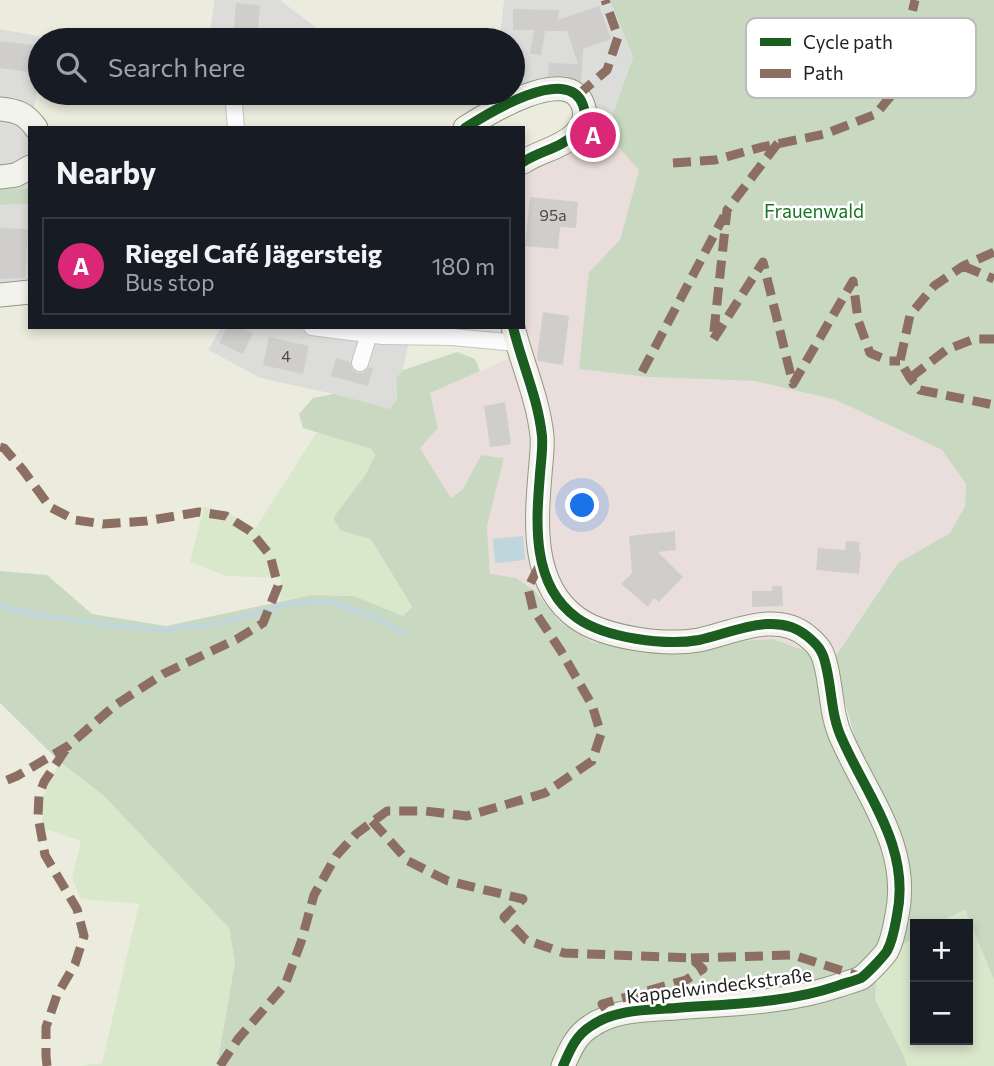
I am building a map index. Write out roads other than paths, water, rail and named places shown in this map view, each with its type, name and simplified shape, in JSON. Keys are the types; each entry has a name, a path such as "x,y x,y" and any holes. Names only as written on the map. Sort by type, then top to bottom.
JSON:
{"street":[{"path":"525,97 537,92 569,90 578,95 585,111 582,127 576,134 525,161"},
{"path":"234,105 236,126"},
{"path":"468,126 506,105"},
{"path":"0,109 16,110 28,117 35,126"},
{"path":"0,177 16,175 28,168"},
{"path":"0,295 28,292"},
{"path":"328,329 418,337 515,335"},
{"path":"360,363 369,334"},
{"name":"Kappelwindeckstraße","path":"515,335 537,406 543,440 537,525 541,562 548,584 576,617 611,633 674,642 698,640 730,630 760,625 784,625 808,637 823,654 841,738 883,818 892,843 901,898 886,951 862,977 821,991 748,1003 638,1011 611,1016 591,1026 576,1039 563,1066"}],"water":[{"path":"523,536 525,560 495,563 493,539"}],"waterway":[{"path":"0,606 39,615 162,630 221,623 288,604 327,601 375,617 404,633"}],"place":[{"name":"Riegel Café Jägersteig","path":"593,135"}],"park label":[{"name":"Frauenwald","path":"814,210"}]}
